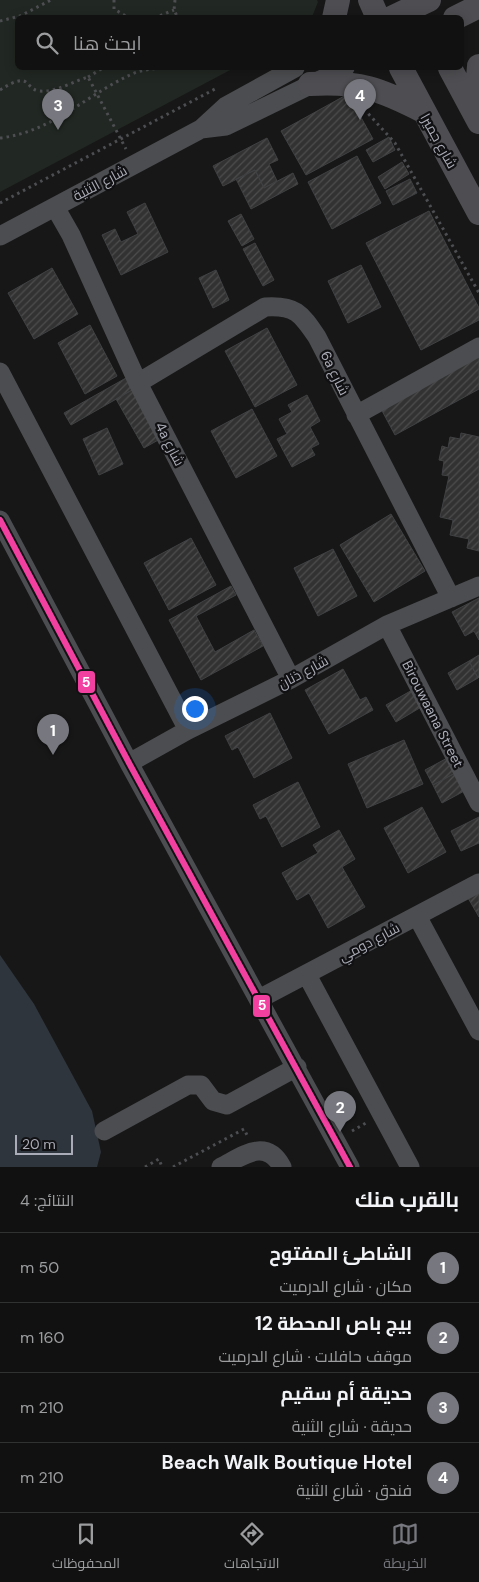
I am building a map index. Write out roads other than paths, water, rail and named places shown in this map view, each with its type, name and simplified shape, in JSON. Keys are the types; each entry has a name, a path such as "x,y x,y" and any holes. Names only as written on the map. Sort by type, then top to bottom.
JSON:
{"main road":[{"path":"335,15 338,0"},
{"path":"370,0 377,15"},
{"path":"399,15 424,5"},
{"path":"461,15 479,6"},
{"path":"477,118 479,66"},
{"name":"شارع جميرا","path":"402,70 479,213"},
{"path":"451,70 477,118"},
{"path":"303,76 339,82 353,76 423,110"}],"street":[{"name":"شارع الثنية","path":"0,236 200,129 226,126 303,76"},
{"name":"4a شارع","path":"55,206 71,235 138,383 292,679"},
{"name":"6a شارع","path":"138,383 265,307 279,306 294,309 309,324 451,598"},
{"path":"356,415 479,347"},
{"path":"0,372 188,730"},
{"path":"0,520 129,763 350,1167"},
{"name":"شارع ذنان","path":"129,763 188,730 292,679 387,626 479,586"},
{"name":"Birouwaana Street","path":"387,626 479,803"},
{"name":"شارع دومي","path":"259,999 307,976 479,883"},
{"path":"417,916 479,1031"},
{"path":"307,976 410,1167"},
{"path":"104,1131 192,1084 201,1084 213,1101 227,1105 297,1067"},
{"path":"222,1167 249,1152 261,1150 272,1154 282,1167"}],"place":[{"name":"Beach Walk Boutique Hotel","path":"360,120"},
{"name":"حديقة أم سقيم","path":"58,130"},
{"name":"الشاطئ المفتوح","path":"53,755"},
{"name":"بيج باص المحطة 12","path":"340,1132"}]}
